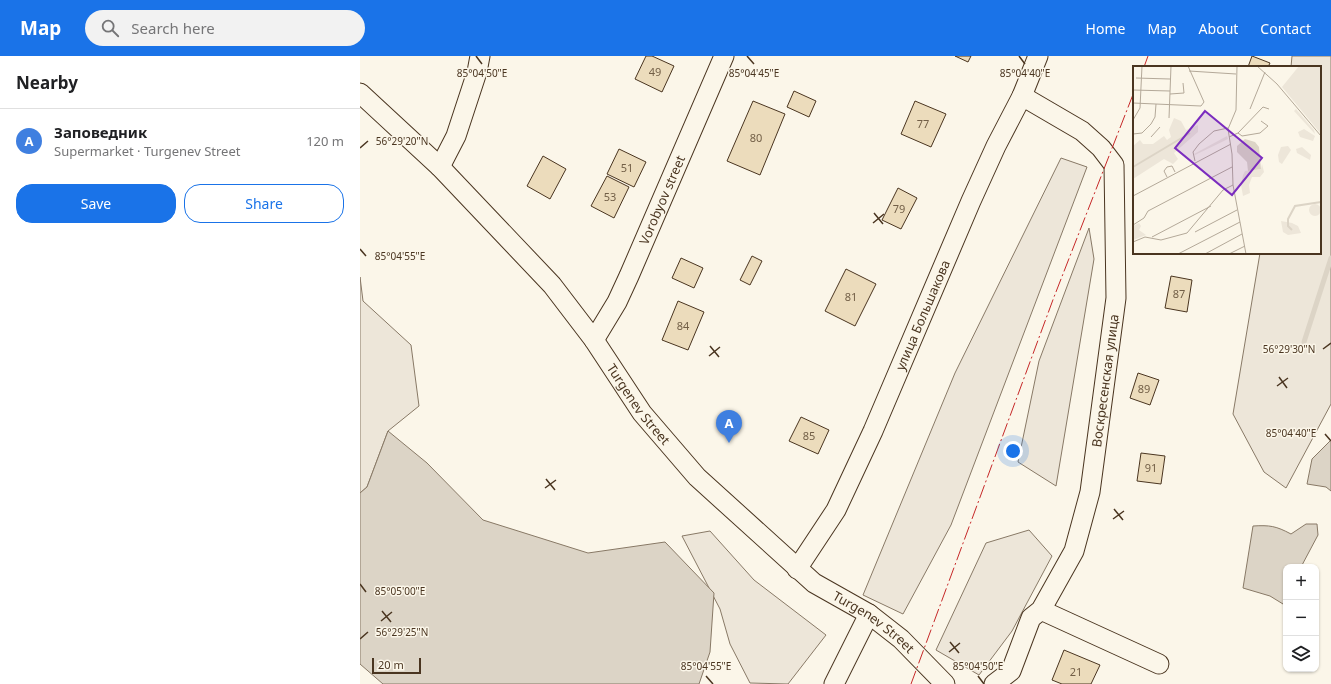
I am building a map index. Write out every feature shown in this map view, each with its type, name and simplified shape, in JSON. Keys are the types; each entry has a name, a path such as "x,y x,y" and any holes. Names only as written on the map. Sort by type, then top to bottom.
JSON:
{"street":[{"path":"440,167 456,136 477,72 480,56"},
{"name":"Vorobyov street","path":"594,340 617,302 629,276 724,56"},
{"name":"улица Большакова","path":"798,569 836,510 874,431 971,200 996,146 1022,96 1038,56"},
{"name":"Turgenev Street","path":"360,93 440,167 552,285 594,340 642,413 697,477 814,584 869,614 901,639 945,684"},
{"name":"Воскресенская улица","path":"994,684 1011,671 1031,618 1041,610 1074,551 1090,492 1116,298 1114,165 1101,148 1082,131 1022,96"},
{"path":"1041,610 1159,664"},
{"path":"834,684 869,614"}],"shaded area":[{"path":"1292,56 1331,56 1331,404 1286,488 1264,472 1233,414 1260,254 1321,254 1321,66 1291,66"},
{"path":"1061,158 1087,167 951,525 903,614 863,595 955,373"},
{"path":"1089,228 1094,259 1056,486 1018,462 1039,361"},
{"path":"360,277 363,301 411,345 419,406 388,431 367,487 360,493"},
{"path":"388,431 427,463 483,520 588,553 665,542 714,593 710,652 699,684 383,684 360,664 360,493 367,487"},
{"path":"1331,440 1331,491 1326,487 1307,484 1312,459"},
{"path":"1306,524 1317,524 1318,535 1303,564 1283,564 1283,604 1270,596 1243,588 1253,526 1273,527 1291,534"},
{"path":"1029,530 1052,556 1012,631 979,675 936,650 986,543"},
{"path":"710,531 754,580 826,635 788,684 750,683 730,644 720,609 682,536"}],"building":[{"path":"646,56 652,56 674,66 662,92 635,79"},
{"path":"955,56 971,56 968,62"},
{"path":"1252,56 1270,63 1268,66 1248,66"},
{"path":"794,91 816,101 809,117 787,107"},
{"path":"753,101 785,114 760,175 727,161"},
{"path":"915,101 946,114 931,147 901,134"},
{"path":"619,149 646,162 634,187 607,174"},
{"path":"543,156 566,169 550,199 527,186"},
{"path":"607,176 629,187 614,218 591,206"},
{"path":"898,188 917,198 901,229 882,220"},
{"path":"752,256 762,261 750,285 740,280"},
{"path":"681,258 703,268 694,288 672,278"},
{"path":"846,269 876,284 855,326 825,311"},
{"path":"1171,276 1192,280 1187,312 1165,308"},
{"path":"678,301 704,312 688,350 662,340"},
{"path":"1138,373 1159,380 1150,405 1130,398"},
{"path":"801,417 829,430 818,454 789,441"},
{"path":"1141,453 1165,456 1161,484 1137,481"},
{"path":"1064,650 1100,665 1091,684 1062,684 1052,680"}],"waterway":[{"path":"1304,342 1331,258"}],"power":[{"path":"1144,66 1148,56"},
{"path":"911,684 1054,297 1133,95"}],"place":[{"name":"Заповедник","path":"729,443"}]}
